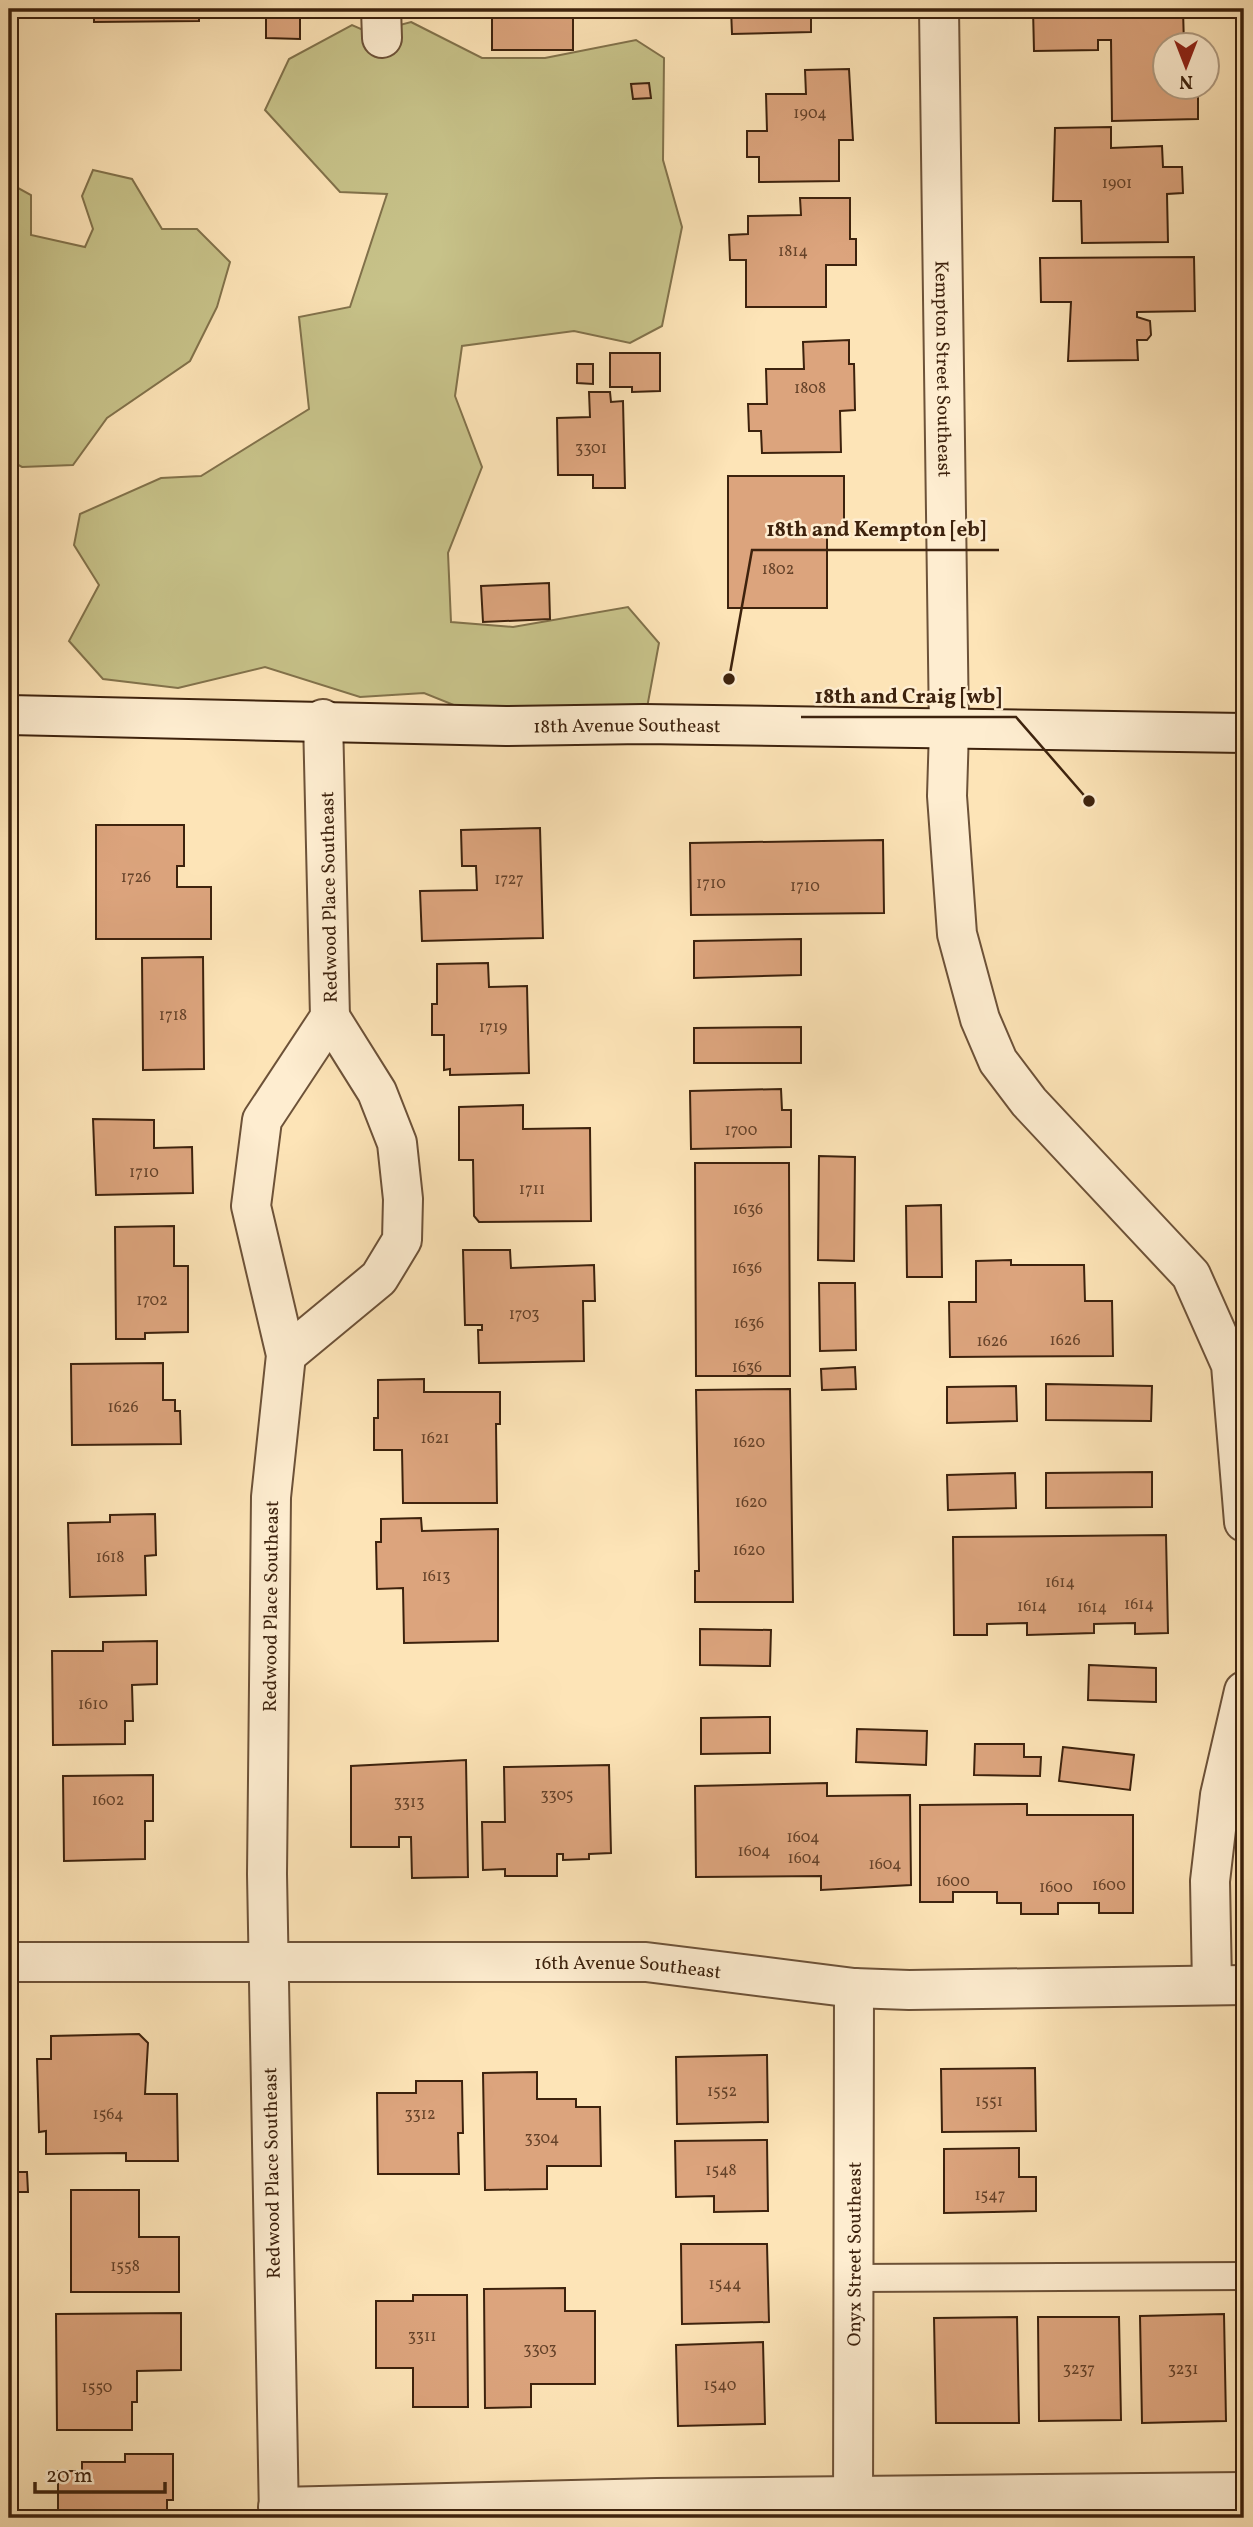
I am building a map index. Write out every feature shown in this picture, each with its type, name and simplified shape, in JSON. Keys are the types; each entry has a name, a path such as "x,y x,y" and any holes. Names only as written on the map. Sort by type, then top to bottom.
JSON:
{"street":[{"name":"Kempton Street Southeast","path":"939,9 949,729 947,796 957,933 980,1019 998,1061 1029,1102 1191,1275 1231,1365 1244,1522"},
{"name":"18th Avenue Southeast","path":"9,715 323,719 506,726 1244,733"},
{"name":"Redwood Place Southeast","path":"279,2513 267,1962 271,1497 286,1355 251,1206 262,1120 330,1017 323,719"},
{"path":"286,1355 379,1278 402,1240 403,1199 397,1143 377,1092 330,1017"},
{"path":"1228,1985 1210,1881 1220,1795 1244,1692"},
{"name":"16th Avenue Southeast","path":"12,1962 646,1962 854,1988 1228,1985"},
{"name":"Onyx Street Southeast","path":"853,2508 854,1988"},
{"path":"279,2513 657,2498 853,2508 1244,2492"}],"lane":[{"path":"853,2278 1244,2276"}],"shaded area":[{"path":"411,22 482,58 545,58 636,40 664,58 663,160 682,227 662,326 630,343 574,331 462,346 455,396 482,467 448,553 451,622 513,627 628,607 659,643 644,724 506,726 424,693 360,697 265,667 178,688 103,679 69,641 99,585 74,545 80,514 161,478 201,476 309,409 299,317 350,307 387,194 340,192 265,110 289,59 352,25 370,33"},
{"path":"93,170 132,179 162,229 197,229 230,262 217,307 190,361 107,418 73,465 22,467 9,460 9,183 31,195 31,235 85,247 93,229 82,196"}],"building":[{"path":"94,9 199,9 199,21 94,22"},
{"path":"211,9 317,9 316,16 300,16 300,39 266,38 266,16 211,16"},
{"path":"476,9 573,9 573,50 492,50 492,14 476,13"},
{"path":"731,9 811,9 811,32 732,34"},
{"path":"1033,9 1183,9 1184,32 1152,32 1152,102 1198,102 1198,119 1112,121 1111,40 1098,40 1098,50 1034,51"},
{"path":"849,69 853,140 839,140 839,181 759,182 759,157 747,157 747,131 767,131 766,94 806,94 805,70"},
{"path":"649,83 651,98 633,99 631,84"},
{"path":"1111,127 1111,148 1162,146 1163,167 1182,167 1183,193 1167,194 1168,242 1082,243 1081,201 1053,201 1055,128"},
{"path":"800,198 850,198 850,239 856,239 856,265 826,265 826,307 746,307 746,260 730,260 729,235 748,234 748,216 801,215"},
{"path":"1194,257 1195,311 1137,312 1137,317 1150,321 1151,335 1147,340 1137,340 1138,360 1068,361 1071,302 1041,302 1040,258"},
{"path":"849,340 849,364 854,364 855,410 840,411 841,452 762,453 761,431 749,431 748,404 767,404 766,369 804,369 803,342"},
{"path":"610,353 660,353 660,391 632,392 632,387 610,387"},
{"path":"577,364 593,364 593,384 577,383"},
{"path":"589,392 610,392 611,402 623,401 625,488 593,488 593,475 558,475 557,418 590,417"},
{"path":"728,476 844,476 844,527 827,527 827,608 728,608"},
{"path":"549,583 550,619 483,622 481,586"},
{"path":"96,825 184,825 184,866 177,866 177,887 211,887 211,939 96,939"},
{"path":"540,828 543,938 422,941 420,891 477,890 476,866 462,866 461,830"},
{"path":"883,840 884,913 691,915 690,843"},
{"path":"801,939 801,975 694,978 694,941"},
{"path":"203,957 204,1069 143,1070 142,958"},
{"path":"488,963 489,987 527,986 529,1073 450,1075 450,1069 444,1070 444,1035 432,1035 432,1004 437,1004 437,964"},
{"path":"801,1027 801,1063 694,1063 694,1028"},
{"path":"781,1089 782,1110 791,1110 791,1147 691,1149 690,1091"},
{"path":"523,1105 523,1129 590,1128 591,1221 479,1222 474,1216 473,1160 459,1160 459,1107"},
{"path":"93,1119 154,1120 154,1148 192,1147 193,1193 96,1195"},
{"path":"819,1156 855,1157 854,1261 818,1260"},
{"path":"695,1163 789,1163 790,1376 696,1376"},
{"path":"941,1205 942,1277 907,1277 906,1206"},
{"path":"174,1226 174,1266 188,1266 188,1332 145,1333 145,1339 116,1339 115,1227"},
{"path":"463,1250 510,1250 511,1268 594,1265 595,1301 583,1301 584,1361 479,1363 478,1330 482,1330 482,1325 465,1325"},
{"path":"1011,1260 1011,1265 1084,1265 1085,1301 1112,1301 1113,1356 950,1357 949,1302 976,1302 976,1261"},
{"path":"819,1283 855,1283 856,1350 820,1351"},
{"path":"163,1363 163,1400 175,1400 175,1411 180,1411 181,1444 72,1445 71,1364"},
{"path":"855,1367 856,1389 822,1390 821,1369"},
{"path":"424,1379 424,1392 500,1392 500,1424 496,1424 497,1503 403,1503 402,1450 374,1450 374,1418 378,1418 378,1380"},
{"path":"1046,1384 1152,1386 1151,1421 1046,1420"},
{"path":"1016,1386 1017,1421 947,1423 947,1387"},
{"path":"790,1389 793,1602 695,1602 695,1571 699,1571 696,1390"},
{"path":"1152,1472 1152,1507 1046,1508 1046,1473"},
{"path":"1015,1473 1016,1508 948,1510 947,1475"},
{"path":"155,1514 156,1555 145,1556 146,1595 70,1597 68,1523 110,1522 110,1515"},
{"path":"421,1518 422,1531 498,1529 498,1641 404,1643 403,1588 377,1589 376,1542 381,1542 381,1519"},
{"path":"1166,1535 1168,1633 1135,1634 1135,1623 1094,1624 1094,1633 1027,1635 1027,1623 987,1624 987,1635 954,1635 953,1537"},
{"path":"700,1629 771,1630 770,1666 700,1665"},
{"path":"157,1641 157,1684 132,1685 133,1721 125,1721 125,1744 53,1745 52,1651 103,1651 103,1642"},
{"path":"1089,1665 1156,1668 1156,1702 1088,1700"},
{"path":"770,1717 770,1753 701,1754 701,1718"},
{"path":"857,1729 927,1731 926,1765 856,1762"},
{"path":"975,1744 1024,1744 1024,1757 1041,1757 1040,1776 974,1775"},
{"path":"1063,1747 1134,1755 1130,1790 1059,1781"},
{"path":"466,1760 468,1877 412,1878 411,1837 399,1837 399,1847 351,1847 351,1766"},
{"path":"609,1765 611,1853 589,1854 589,1859 563,1860 563,1854 557,1854 557,1876 505,1876 505,1869 483,1870 482,1822 505,1822 504,1767"},
{"path":"153,1775 153,1821 145,1821 145,1859 64,1861 63,1776"},
{"path":"827,1783 827,1796 910,1795 911,1885 821,1890 821,1876 696,1877 695,1786"},
{"path":"1027,1804 1027,1815 1133,1815 1133,1913 1099,1913 1099,1903 1058,1903 1058,1914 1021,1914 1021,1903 997,1903 997,1892 953,1892 953,1902 920,1902 920,1805"},
{"path":"139,2034 148,2043 145,2094 177,2094 178,2161 126,2161 126,2153 46,2154 46,2131 39,2132 37,2059 51,2059 51,2036"},
{"path":"767,2055 768,2122 677,2124 676,2057"},
{"path":"1035,2068 1036,2131 942,2132 941,2069"},
{"path":"537,2072 537,2099 576,2099 576,2107 600,2107 601,2166 547,2166 547,2189 485,2190 483,2073"},
{"path":"416,2081 462,2081 463,2133 458,2133 459,2174 378,2174 377,2093 416,2093"},
{"path":"767,2140 768,2211 714,2212 714,2196 676,2197 675,2141"},
{"path":"1019,2148 1019,2177 1036,2177 1036,2211 944,2213 944,2149"},
{"path":"13,2172 27,2172 28,2192 14,2192"},
{"path":"71,2190 139,2190 139,2237 179,2237 179,2292 71,2292"},
{"path":"681,2244 767,2244 769,2322 682,2324"},
{"path":"565,2288 565,2311 595,2311 595,2384 531,2384 531,2407 485,2408 484,2289"},
{"path":"413,2295 467,2295 468,2407 413,2407 413,2368 376,2368 376,2301 413,2301"},
{"path":"1240,2306 1244,2306 1244,2423 1242,2423"},
{"path":"181,2313 181,2370 137,2371 137,2402 132,2402 132,2430 57,2430 56,2314"},
{"path":"1224,2314 1226,2421 1142,2423 1140,2316"},
{"path":"1017,2317 1019,2423 936,2423 934,2318"},
{"path":"1038,2317 1119,2317 1121,2420 1039,2421"},
{"path":"763,2342 765,2424 678,2426 676,2345"},
{"path":"125,2454 173,2454 173,2500 167,2500 167,2518 82,2518 82,2515 58,2515 58,2471 82,2471 82,2462 125,2462"}],"place":[{"name":"18th and Kempton [eb]","path":"729,679"},
{"name":"18th and Craig [wb]","path":"1089,801"}]}
